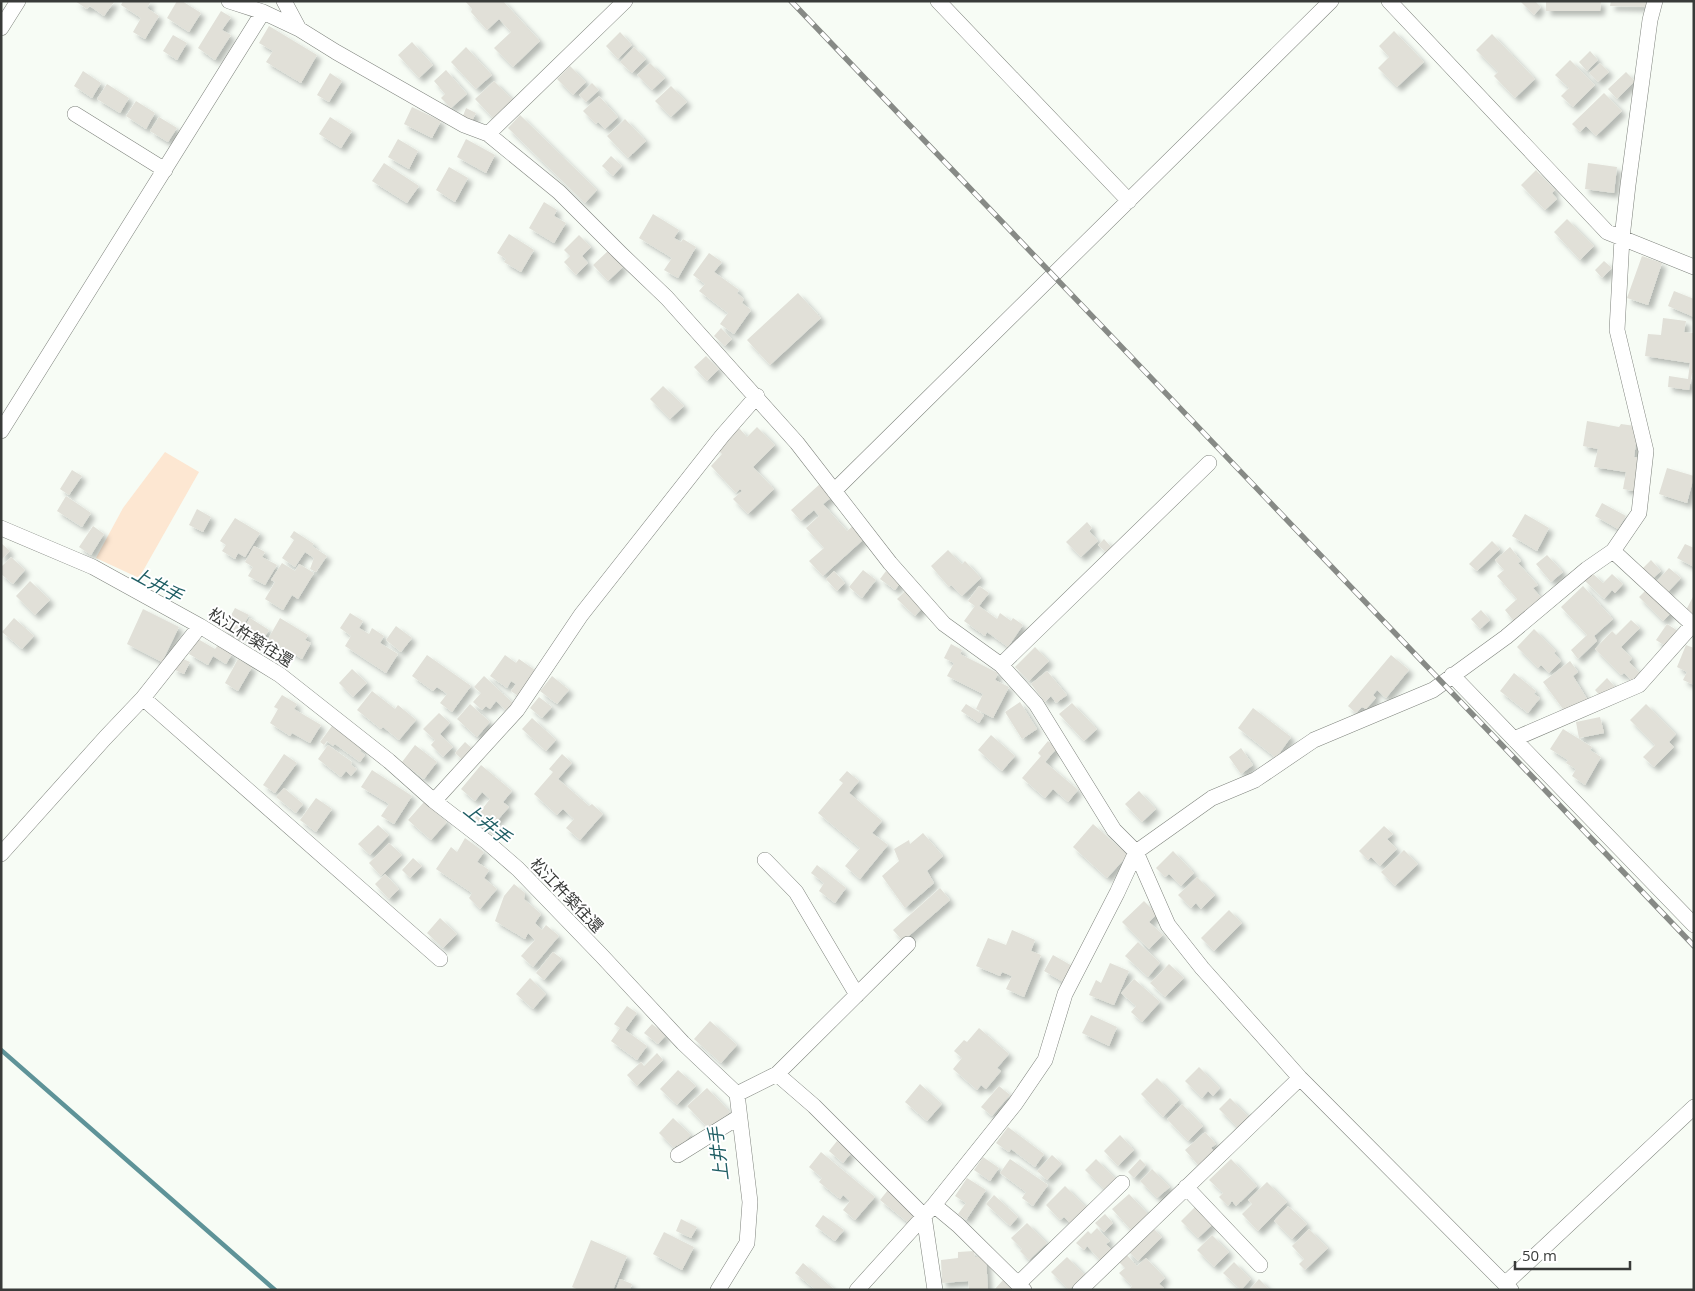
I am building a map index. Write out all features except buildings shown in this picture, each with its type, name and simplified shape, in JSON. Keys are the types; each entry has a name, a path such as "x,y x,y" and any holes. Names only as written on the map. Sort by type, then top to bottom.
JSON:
{"street":[{"path":"1,28 18,1"},
{"path":"229,1 264,12 299,29 455,120 488,134 559,192 668,298 797,443 890,563 944,624 1002,666 1036,704 1114,830 1136,852 1168,925 1202,968 1300,1078 1508,1287 1694,1106"},
{"path":"284,1 299,29"},
{"path":"488,134 625,1"},
{"path":"938,1 1129,202"},
{"path":"834,491 1331,1"},
{"path":"1390,1 1607,232 1694,267"},
{"path":"857,1290 929,1211 1016,1104 1045,1060 1066,994 1136,852 1212,798 1255,780 1314,740 1433,690 1506,637 1587,569 1614,551 1639,514 1646,451 1617,330 1622,238 1628,186 1650,20 1655,1"},
{"path":"1,432 264,12"},
{"path":"75,114 165,170"},
{"path":"434,801 517,710 581,615 722,436 757,396"},
{"path":"1002,666 1209,463"},
{"name":"松江杵築往還","path":"1,528 93,568 200,626 280,675 389,761 434,801 518,869 683,1043 737,1094"},
{"path":"1514,739 1639,685 1693,624 1614,551"},
{"path":"1,854 143,698 200,626"},
{"path":"1452,675 1694,925"},
{"path":"143,698 440,959"},
{"path":"765,860 796,892 857,995"},
{"path":"718,1290 747,1243 750,1202 737,1094 777,1074 908,944"},
{"path":"777,1074 929,1211 958,1225 1021,1287 1122,1183"},
{"path":"1080,1290 1300,1078"},
{"path":"678,1155 739,1117"},
{"path":"1186,1187 1260,1265"},
{"path":"929,1211 935,1290"}],"shaded area":[{"path":"165,452 199,472 139,578 96,558 123,508"}],"waterway":[{"path":"1,1050 275,1290"}],"railway":[{"path":"791,1 1694,946"}],"water label":[{"name":"上井手","path":"157,585"},
{"name":"上井手","path":"487,824"},
{"name":"上井手","path":"719,1154"}]}
